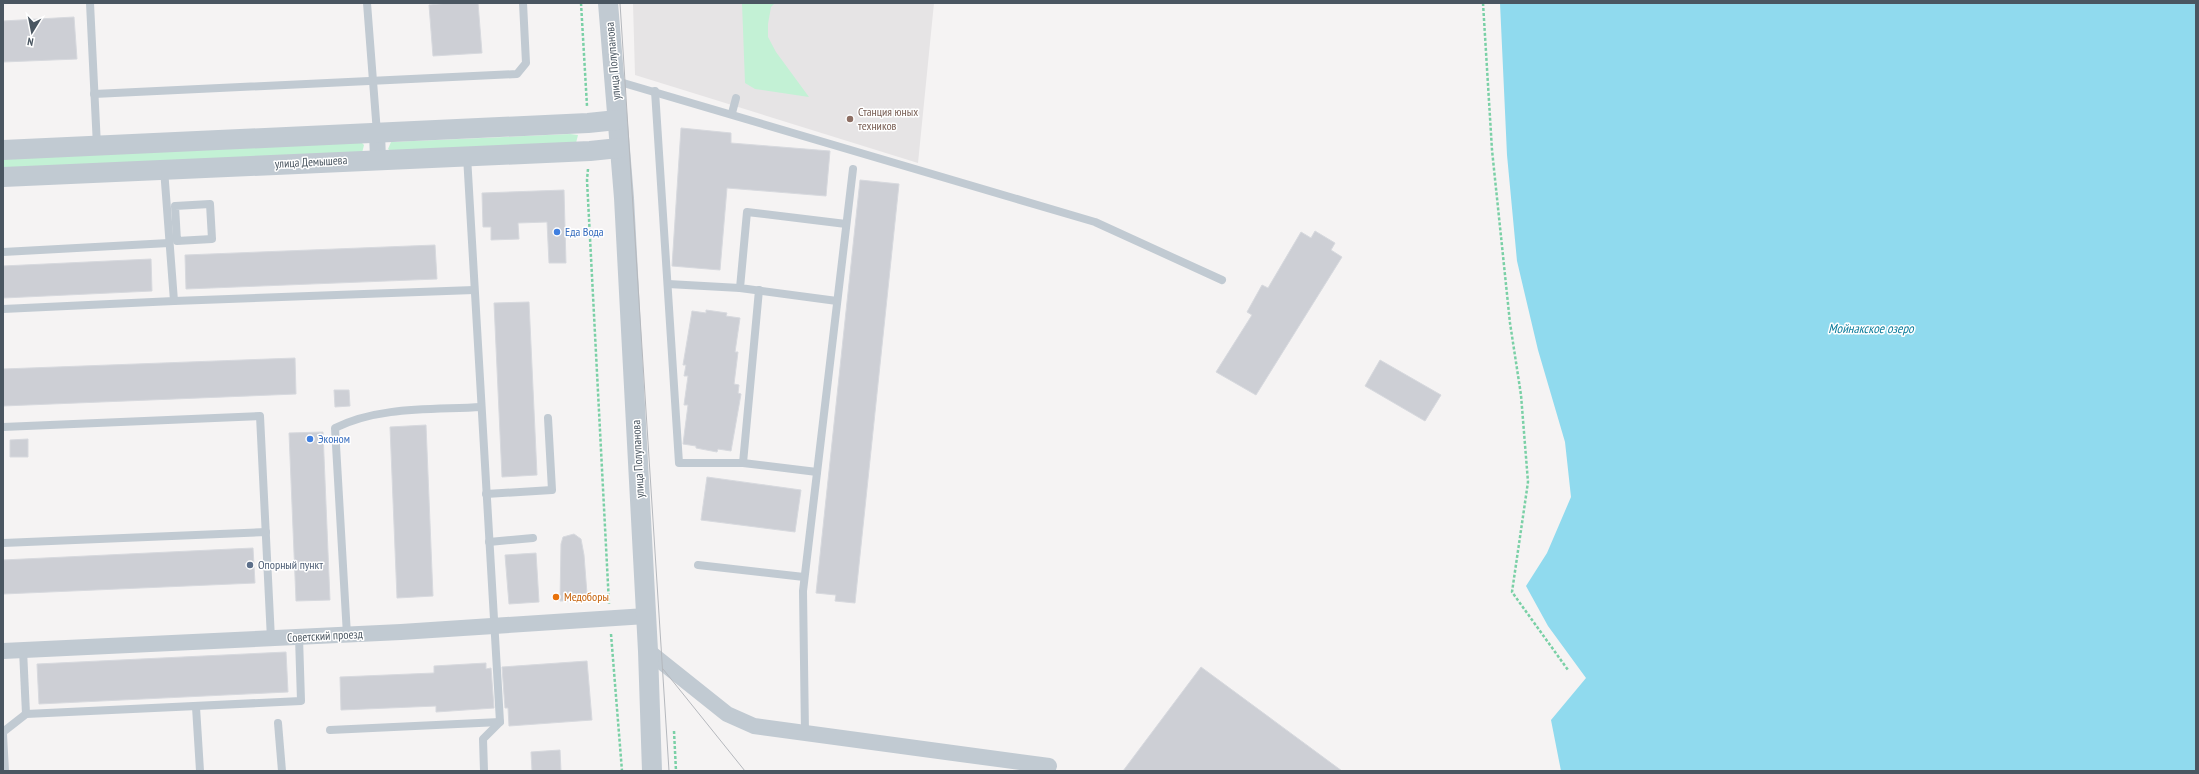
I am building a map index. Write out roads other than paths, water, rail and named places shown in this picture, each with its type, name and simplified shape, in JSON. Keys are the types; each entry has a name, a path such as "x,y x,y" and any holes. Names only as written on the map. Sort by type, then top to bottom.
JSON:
{"street":[{"name":"улица Полупанова","path":"608,3 624,198 648,651 652,771"},
{"path":"3,150 588,123 617,120"},
{"path":"377,133 378,159"},
{"name":"улица Демышева","path":"3,177 378,159 590,151 619,148"},
{"name":"Советский проезд","path":"3,651 348,635 610,617 646,616"},
{"path":"648,651 727,714 754,726 1049,766"}],"lane":[{"path":"90,3 97,146"},
{"path":"367,3 377,133"},
{"path":"94,94 517,74 526,62 523,3"},
{"path":"614,78 620,82 732,113 1095,222 1222,280"},
{"path":"655,91 680,463 743,463 817,472"},
{"path":"732,113 736,98"},
{"path":"467,156 494,626 501,705 500,722 483,739 484,771"},
{"path":"164,169 171,210 177,241 212,239 210,204 175,206 171,210 169,243 174,301"},
{"path":"805,733 802,591 853,169"},
{"path":"740,288 747,212 846,224"},
{"path":"3,252 169,243"},
{"path":"668,284 740,288 837,301"},
{"path":"3,309 474,290"},
{"path":"743,463 759,290"},
{"path":"348,635 335,428 350,420 381,413 481,408"},
{"path":"3,427 260,416 271,639"},
{"path":"486,494 552,490 548,418"},
{"path":"3,543 266,532"},
{"path":"489,542 533,538"},
{"path":"698,565 804,577"},
{"path":"5,771 3,733 26,714 301,701 299,637"},
{"path":"23,650 26,714"},
{"path":"196,707 200,771"},
{"path":"330,730 500,722"},
{"path":"3,724 15,723"},
{"path":"278,723 282,771"}],"water":[{"name":"Мойнакское озеро","path":"1500,3 2196,3 2196,771 1561,771 1551,720 1586,678 1548,626 1526,586 1547,553 1571,497 1565,442 1538,350 1517,261 1507,155"}],"tram line":[{"path":"620,3 669,771"},
{"path":"663,669 745,771"}],"place":[{"name":"Станция юных техников","path":"850,119"},
{"name":"Еда Вода","path":"557,232"},
{"name":"Эконом","path":"310,439"},
{"name":"Опорный пункт","path":"250,565"},
{"name":"Медоборы","path":"556,597"}]}
